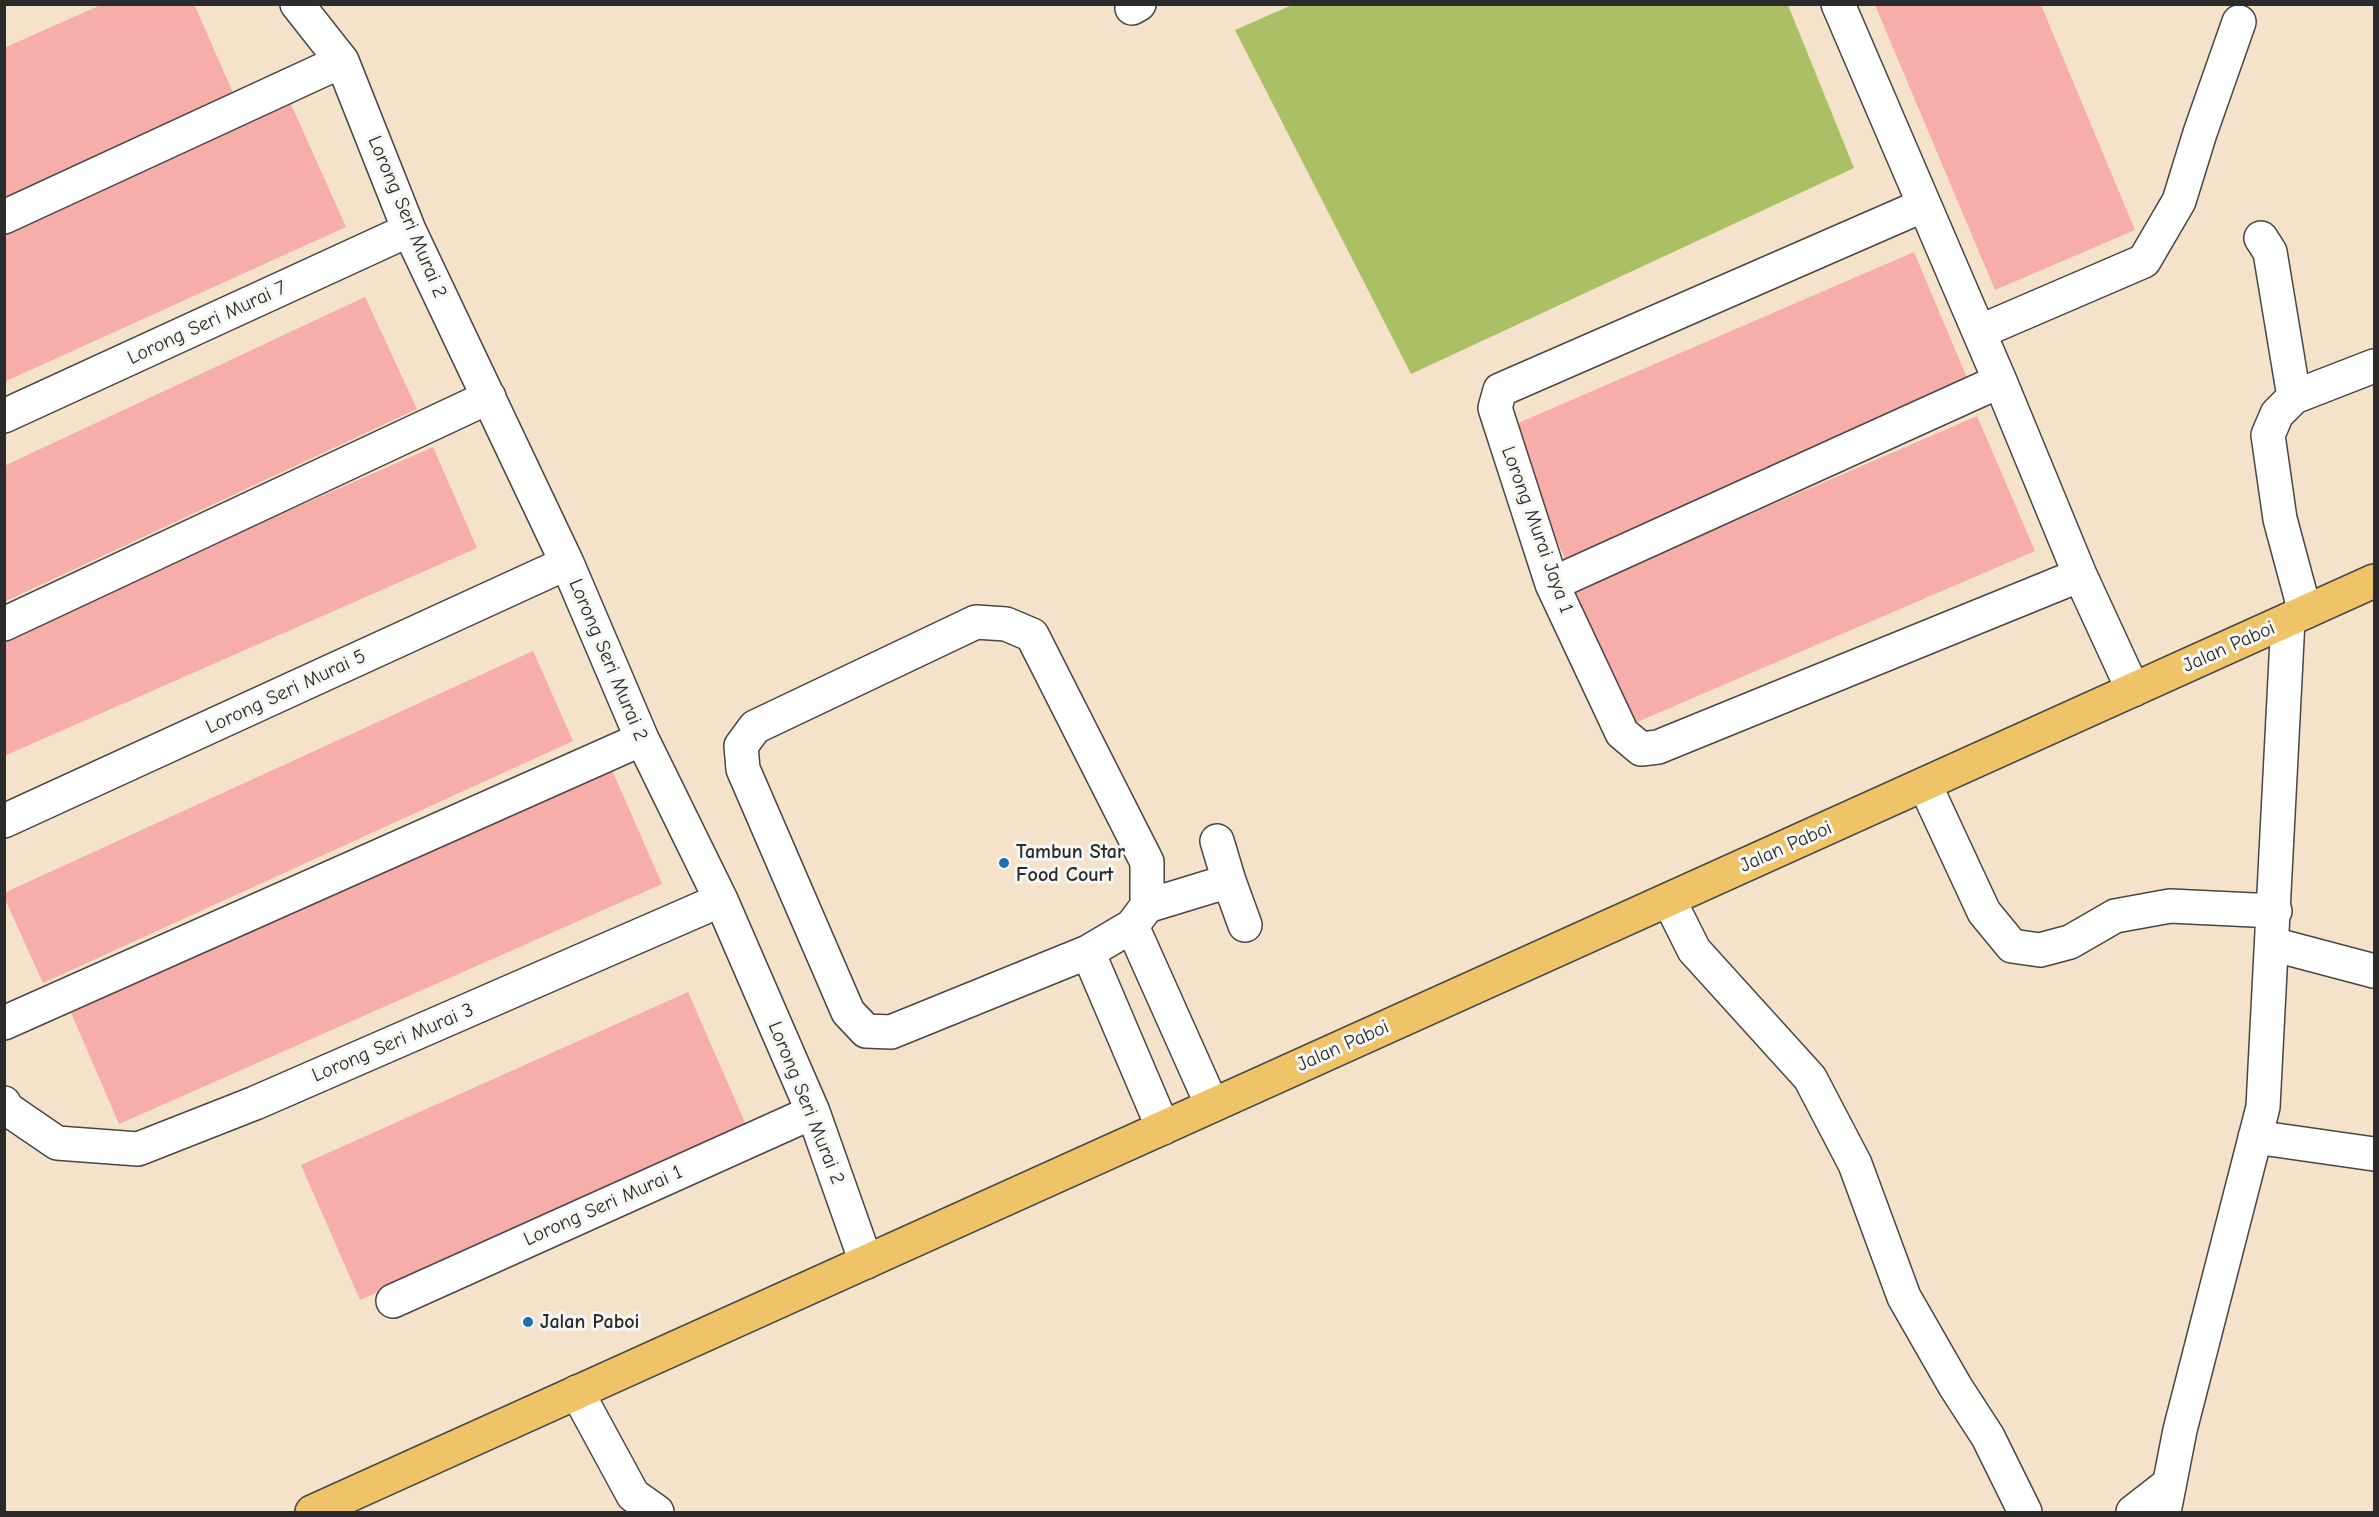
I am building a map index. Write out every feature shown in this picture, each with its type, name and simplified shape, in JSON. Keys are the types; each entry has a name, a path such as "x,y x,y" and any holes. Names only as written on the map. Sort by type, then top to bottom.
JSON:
{"main road":[{"name":"Jalan Paboi","path":"312,1512 2374,581"}],"street":[{"name":"Lorong Seri Murai 2","path":"297,4 342,61 409,230 567,563 642,739 721,900 813,1112 866,1262"},
{"path":"1838,4 2080,574 2133,690"},
{"path":"1979,332 2144,261 2179,201 2239,22"},
{"path":"4,217 342,61"},
{"name":"Lorong Murai Jaya 1","path":"1924,205 1500,390 1495,408 1552,584 1622,733 1641,749 1659,747 2080,574"},
{"name":"Lorong Seri Murai 7","path":"4,416 409,230"},
{"path":"2261,238 2270,252 2294,397"},
{"path":"2133,1512 2166,1498 2180,1430 2263,1107 2272,944 2297,616 2268,435 2277,414 2294,397 2374,366"},
{"path":"1552,584 2000,381"},
{"path":"4,624 489,397"},
{"name":"Lorong Seri Murai 5","path":"4,820 567,563"},
{"path":"1212,1105 1140,916 1148,862 1032,635 1006,624 976,622 755,727 741,746 743,769 848,1012 866,1031 891,1032 1088,952 1140,916 1229,881"},
{"path":"4,1023 642,739"},
{"path":"1924,784 1984,912 2012,946 2040,950 2070,942 2115,916 2170,906 2275,910"},
{"path":"1217,841 1245,925"},
{"name":"Lorong Seri Murai 3","path":"4,1103 6,1108 57,1143 138,1149 255,1103 721,900"},
{"path":"1669,900 1694,950 1810,1078 1855,1164 1904,1297 1955,1386 1988,1437 2025,1512"},
{"path":"2272,944 2374,971"},
{"path":"1088,952 1163,1128"},
{"name":"Lorong Seri Murai 1","path":"393,1301 813,1112"},
{"path":"2255,1137 2374,1154"},
{"path":"577,1392 633,1495 657,1512"}],"green space":[{"path":"1292,5 1788,5 1854,168 1411,374 1235,30"}],"building":[{"path":"103,4 194,4 234,95 4,198 4,48"},
{"path":"1875,5 2041,5 2135,230 1995,290"},
{"path":"290,102 346,227 4,382 4,232"},
{"path":"1914,252 1970,385 1565,559 1509,427"},
{"path":"365,297 417,409 4,602 4,466"},
{"path":"1977,416 2035,551 1630,725 1573,591"},
{"path":"433,447 477,548 4,756 4,636"},
{"path":"533,651 573,741 43,983 4,893"},
{"path":"611,768 662,884 119,1124 69,1008"},
{"path":"688,992 747,1127 360,1300 301,1165"}],"place":[{"name":"Tambun Star Food Court","path":"1004,863"},
{"name":"Jalan Paboi","path":"528,1322"}]}
